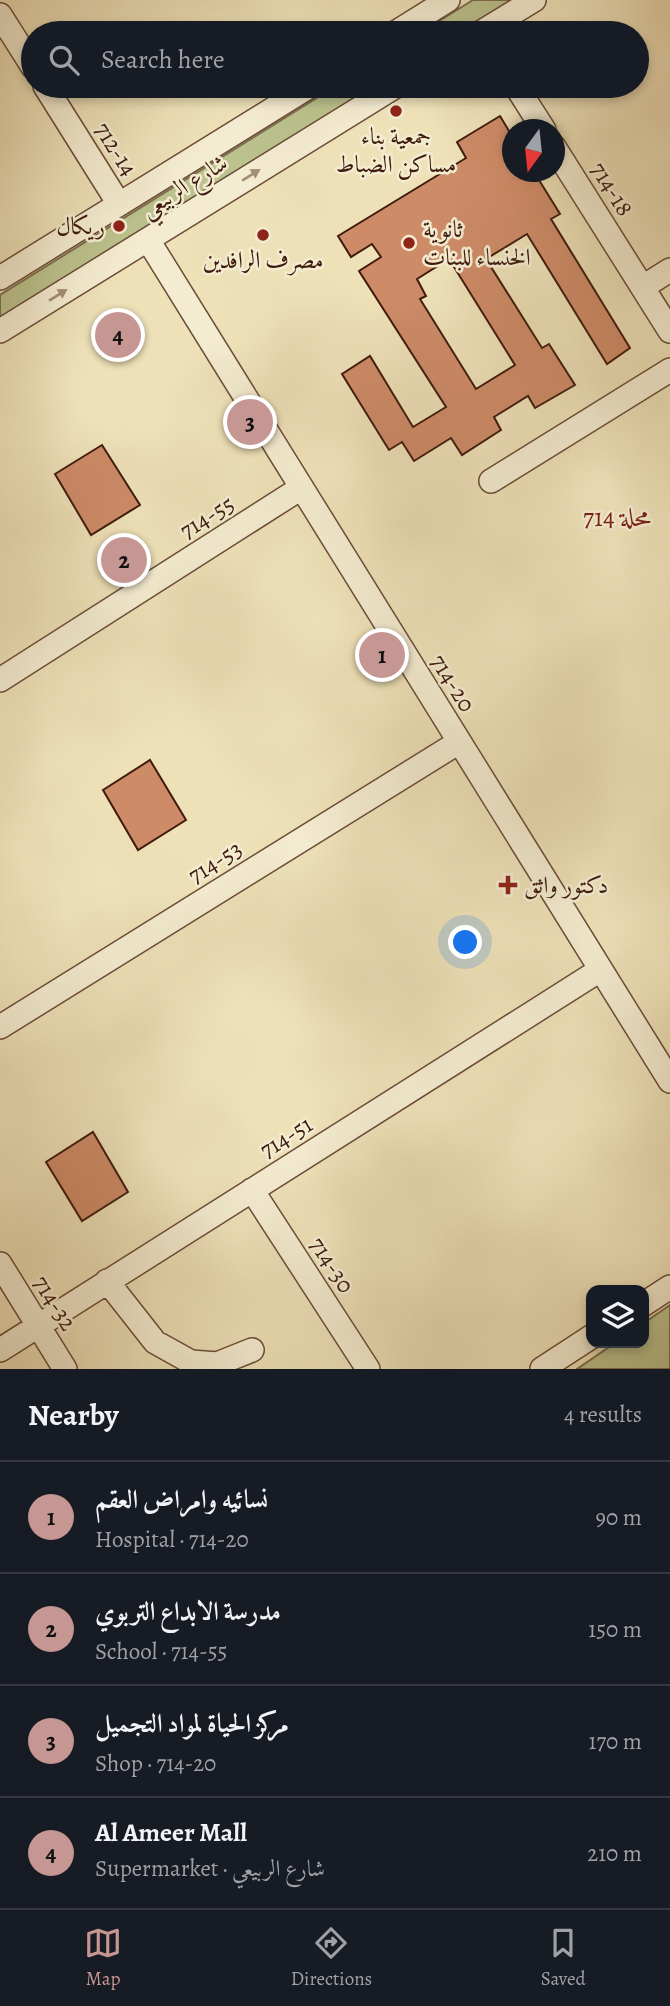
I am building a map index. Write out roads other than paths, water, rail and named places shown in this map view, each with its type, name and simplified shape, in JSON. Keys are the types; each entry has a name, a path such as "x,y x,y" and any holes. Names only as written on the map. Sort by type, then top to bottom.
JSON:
{"street":[{"path":"414,21 448,0"},
{"path":"501,21 534,0"},
{"path":"0,15 21,48"},
{"name":"712-14","path":"53,98 119,204"},
{"name":"شارع الربيعي","path":"0,278 291,98"},
{"name":"شارع الربيعي","path":"0,331 377,98"},
{"path":"524,98 537,119"},
{"name":"714-18","path":"565,163 670,331"},
{"name":"714-20","path":"148,240 670,1081"},
{"path":"643,287 670,270"},
{"path":"491,481 670,370"},
{"name":"714-55","path":"0,680 301,488"},
{"name":"714-53","path":"0,1027 458,742"},
{"name":"714-51","path":"0,1350 600,970"},
{"name":"714-30","path":"252,1190 368,1369"},
{"name":"714-32","path":"0,1264 65,1369"},
{"path":"107,1281 155,1342 191,1362 217,1364 253,1350"},
{"path":"649,1301 670,1287"},
{"path":"542,1369 586,1340"}],"place":[{"name":"جمعية بناء مساكن الضباط","path":"396,111"},
{"name":"ريكال","path":"119,226"},
{"name":"مصرف الرافدين","path":"263,235"},
{"name":"ثانوية الخنساء للبنات","path":"409,243"},
{"name":"Al Ameer Mall","path":"118,335"},
{"name":"مركز الحياة لمواد التجميل","path":"250,422"},
{"name":"مدرسة الابداع التربوي","path":"124,560"},
{"name":"نسائيه وامراض العقم","path":"382,655"},
{"name":"دكتور واثق","path":"508,885"}],"district":[{"name":"محلة 714","path":"617,517"}]}
